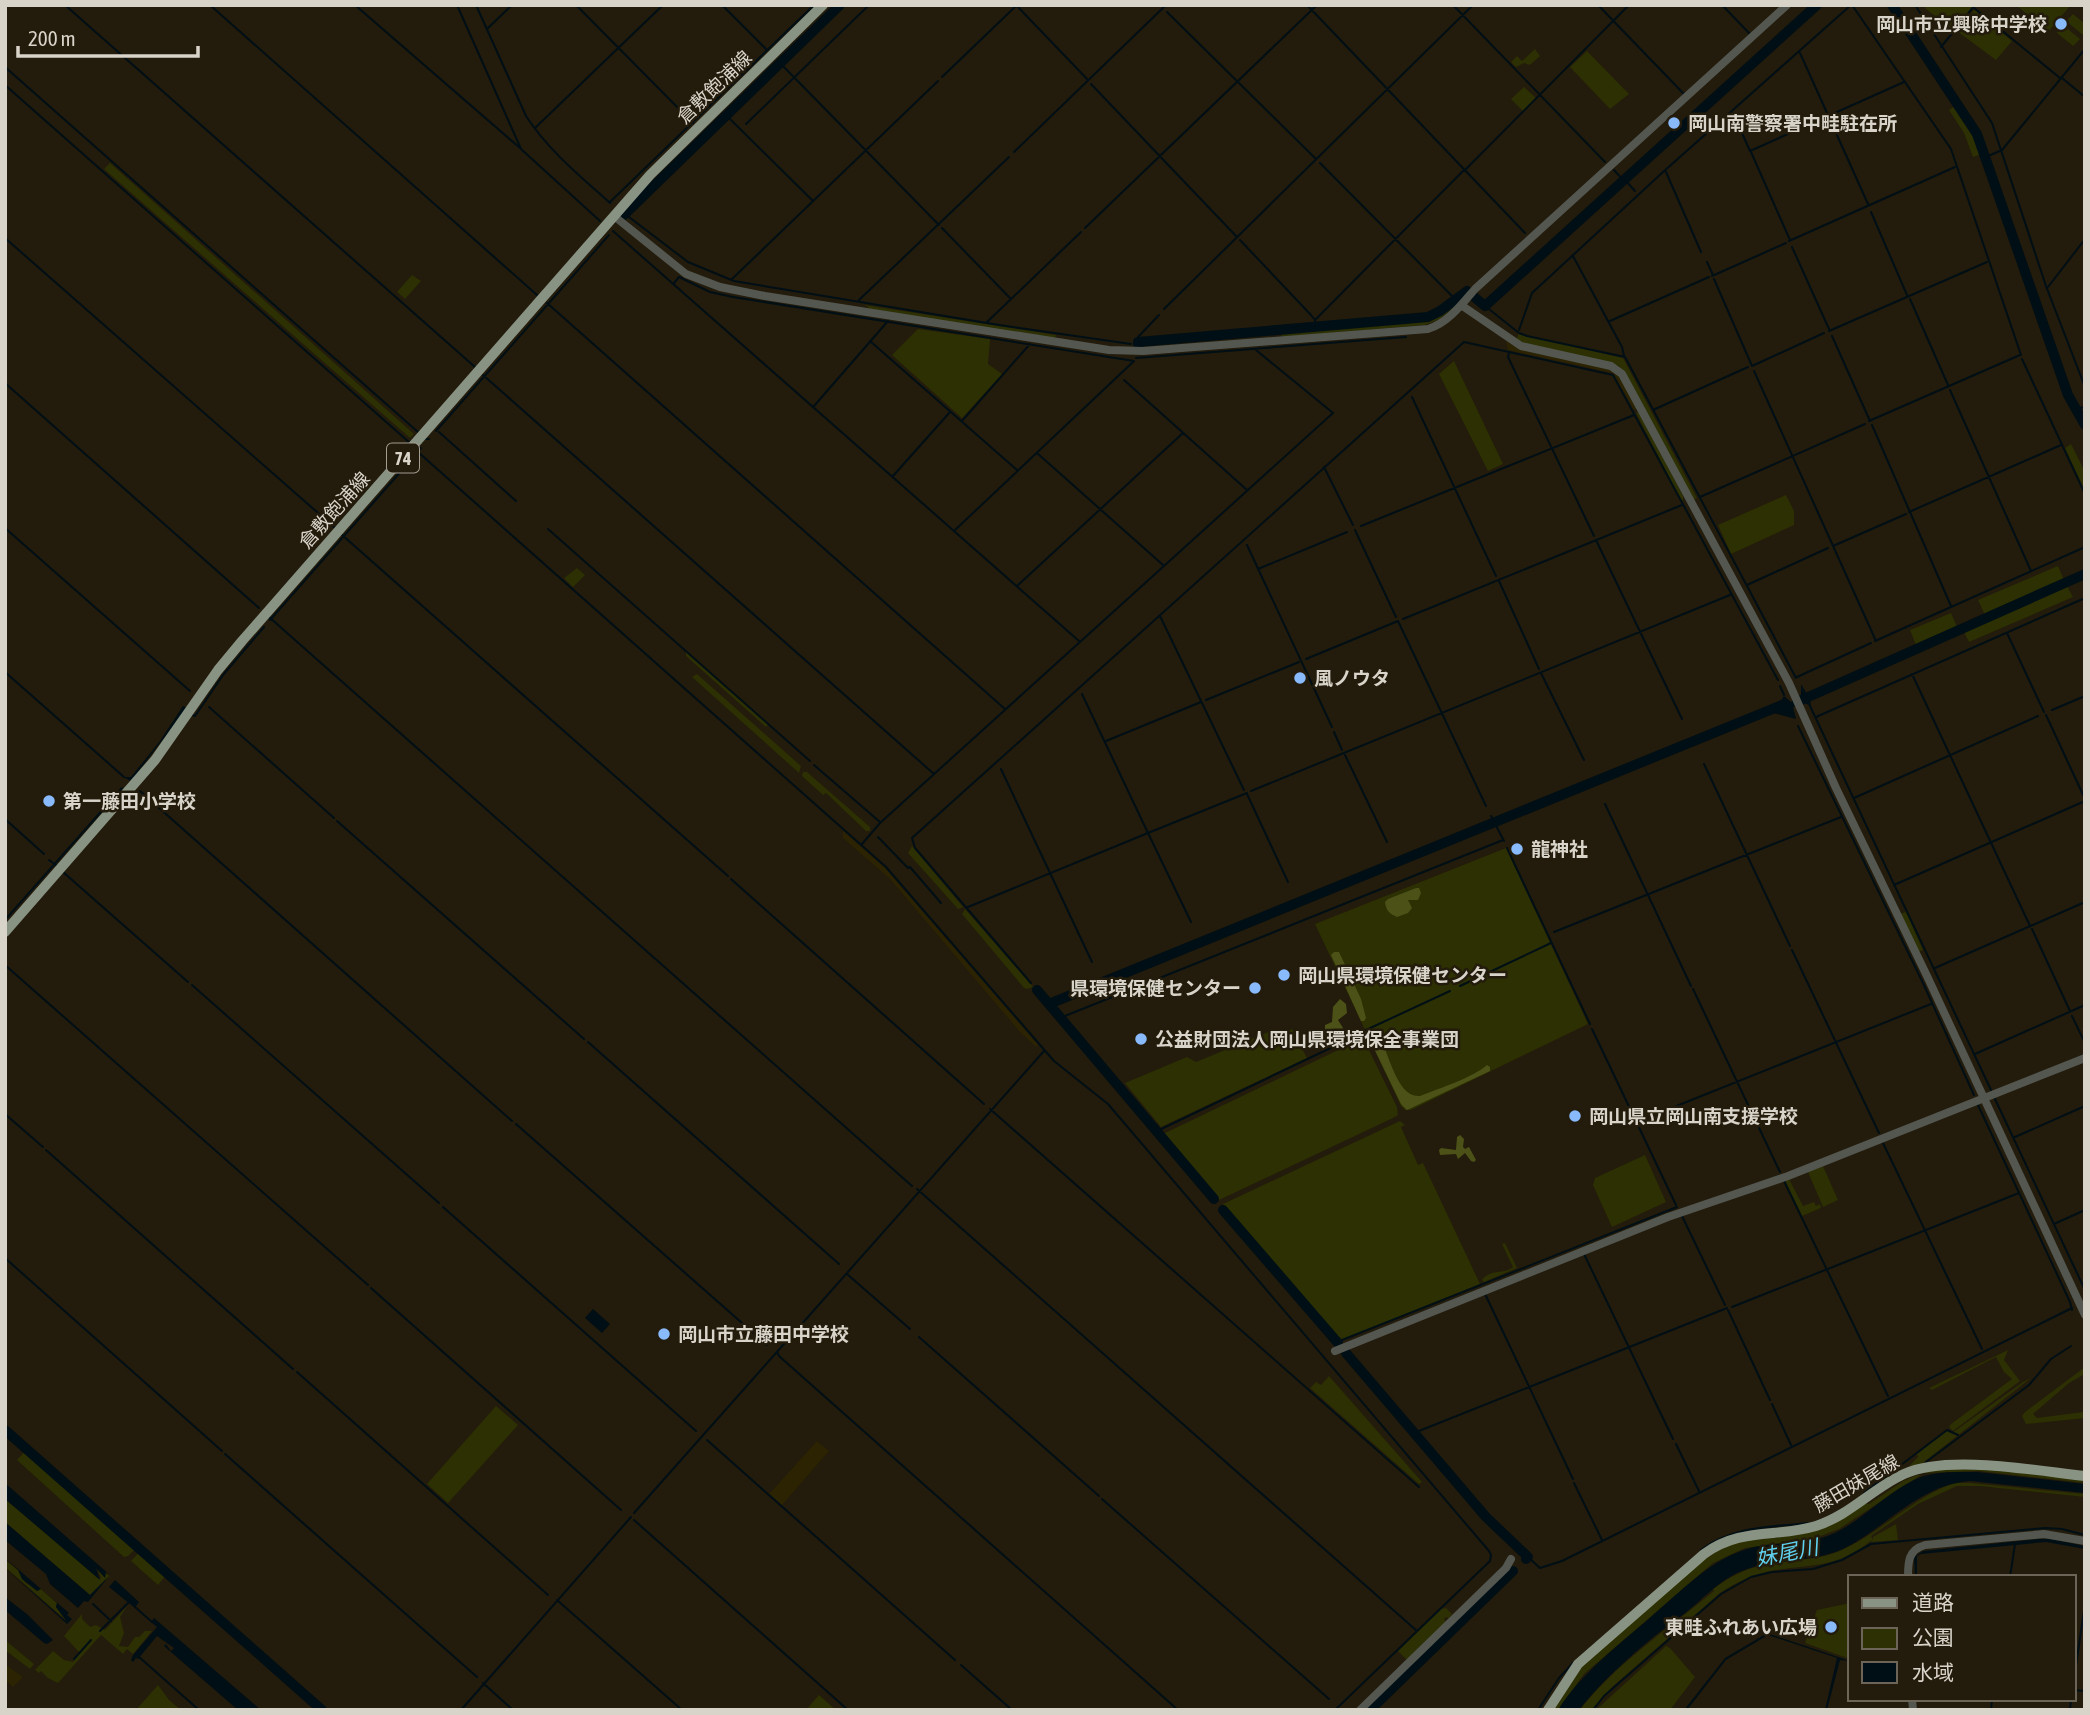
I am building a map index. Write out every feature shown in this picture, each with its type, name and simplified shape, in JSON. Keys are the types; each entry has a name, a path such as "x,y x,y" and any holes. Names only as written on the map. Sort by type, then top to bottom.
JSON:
{"main road":[{"name":"倉敷飽浦線","path":"5,932 155,760 234,649 618,220 674,149 823,5"},
{"name":"藤田妹尾線","path":"1548,1710 1578,1664 1704,1554 1724,1542 1754,1533 1799,1530 1824,1523 1841,1516 1900,1476 1918,1469 1977,1465 2085,1476"}],"street":[{"path":"618,220 686,274 720,287 1122,351 1423,330 1442,322 1787,5"},
{"path":"1461,305 1521,346 1617,369 1798,702 2085,1315"},
{"path":"1335,1351 1668,1217 1788,1176 2085,1058"},
{"path":"1908,1575 1910,1555 1913,1550 1924,1545 2044,1534 2085,1541"},
{"path":"1360,1710 1506,1568 1510,1559"}],"green space":[{"path":"1927,5 1974,5 1953,31 1925,8"},
{"path":"2016,5 2071,5 2048,32"},
{"path":"1974,10 2012,41 1996,60 1957,31"},
{"path":"2073,14 2085,24 2083,35 2066,21"},
{"path":"2063,25 2080,39 2073,46 2057,33"},
{"path":"1535,49 1540,56 1530,65 1524,63 1516,67 1511,62 1517,56 1522,61"},
{"path":"1587,51 1629,94 1610,109 1570,67"},
{"path":"1524,87 1536,98 1523,111 1511,99"},
{"path":"1956,105 1970,125 1982,154 1973,157 1964,133 1949,110"},
{"path":"110,163 414,434 410,438 104,169"},
{"path":"412,275 421,281 405,299 397,292"},
{"path":"1453,304 1454,307 1440,319 1425,325 1284,337 1278,333 1424,320 1438,315"},
{"path":"865,305 1056,335 1055,339 870,309"},
{"path":"918,329 990,339 988,364 1002,374 962,418 892,355"},
{"path":"1518,334 1623,358 1697,498 1693,500 1619,366 1531,346 1517,340"},
{"path":"1454,361 1503,464 1488,471 1439,374"},
{"path":"1639,412 1683,496 1683,500 1636,413"},
{"path":"2071,444 2085,472 2085,491 2065,448"},
{"path":"1786,495 1794,511 1794,525 1731,554 1718,525"},
{"path":"2058,566 2064,580 1985,615 1978,600"},
{"path":"577,568 585,575 573,587 564,578"},
{"path":"2067,586 2073,597 1969,642 1963,630"},
{"path":"1951,613 1957,627 1916,645 1910,630"},
{"path":"686,652 768,725 766,727 686,656"},
{"path":"697,674 801,766 799,773 692,677"},
{"path":"803,772 807,772 870,827 870,831 866,831 826,793 823,795 802,776"},
{"path":"912,846 963,907 958,909 908,853"},
{"path":"1506,848 1588,1024 1411,1110 1405,1110 1315,924"},
{"path":"1419,888 1421,893 1418,900 1408,900 1412,908 1408,913 1397,917 1389,912 1385,902 1388,899"},
{"path":"965,909 1033,987 1024,988 962,914"},
{"path":"1906,912 1923,950 1918,952 1900,914"},
{"path":"1339,952 1361,999 1366,1018 1364,1021 1361,1021 1331,955"},
{"path":"1340,999 1346,1004 1347,1013 1338,1020 1343,1028 1339,1035 1331,1038 1325,1036 1325,1025 1332,1022 1333,1007"},
{"path":"1278,1028 1281,1034 1292,1029 1307,1058 1161,1127 1125,1083 1187,1057 1196,1062"},
{"path":"1376,1031 1399,1081 1411,1094 1420,1096 1473,1074 1487,1065 1490,1071 1407,1110 1401,1104 1368,1036"},
{"path":"1363,1038 1397,1107 1398,1115 1393,1118 1219,1200 1163,1134"},
{"path":"1400,1121 1405,1125 1401,1127 1418,1165 1423,1163 1480,1284 1339,1341 1223,1204"},
{"path":"1460,1135 1464,1139 1463,1147 1469,1147 1476,1160 1474,1162 1465,1153 1458,1159 1456,1154 1440,1155 1441,1148 1456,1150 1457,1137"},
{"path":"1645,1155 1666,1202 1612,1227 1593,1185 1595,1178"},
{"path":"1823,1166 1838,1200 1823,1207 1808,1172"},
{"path":"1789,1179 1803,1206 1814,1202 1816,1206 1820,1204 1821,1208 1802,1216 1785,1180"},
{"path":"1505,1243 1517,1268 1484,1282 1482,1280 1489,1274 1513,1267 1502,1244"},
{"path":"2008,1350 2004,1360 2020,1381 1953,1431 1949,1427 1951,1424 2012,1379 2004,1372 1996,1357 1932,1390 1929,1388"},
{"path":"2085,1367 2085,1374 2069,1383 2033,1414 2037,1418 2083,1412 2085,1418 2026,1424 2022,1416 2025,1412"},
{"path":"1329,1376 1422,1482 1419,1484 1310,1388 1316,1382 1321,1385"},
{"path":"2031,1378 1920,1465 1909,1466 1918,1457 1917,1454 1947,1431 1952,1433"},
{"path":"496,1406 518,1425 448,1503 427,1484"},
{"path":"26,1450 136,1548 124,1557 17,1460"},
{"path":"1960,1467 2085,1479 2085,1483 1979,1471 1925,1473 1928,1470"},
{"path":"1921,1475 1839,1529 1813,1539 1745,1548 1713,1563 1584,1674 1558,1710 1553,1710 1577,1668 1700,1563 1727,1544 1788,1533 1863,1503 1869,1504 1903,1481"},
{"path":"1953,1483 2085,1494 2085,1497 1957,1486 1918,1504 1871,1536 1873,1540 1873,1537 1896,1524 1898,1540 1871,1542 1872,1540 1844,1558 1817,1565 1774,1570 1729,1587 1612,1687 1591,1710 1580,1710 1627,1661 1726,1581 1759,1566 1833,1554 1856,1543 1923,1498"},
{"path":"5,1499 100,1579 97,1568 110,1576 90,1595 5,1522"},
{"path":"140,1551 166,1575 158,1585 131,1561"},
{"path":"5,1560 18,1570 26,1583 41,1589 57,1603 56,1607 68,1622 5,1567"},
{"name":"東畦ふれあい広場","path":"1848,1603 1848,1658 1805,1643 1817,1610"},
{"path":"128,1605 120,1617 124,1633 119,1646 128,1647 135,1637 145,1631 152,1631 133,1654 127,1649 123,1654 101,1635 58,1683 35,1670 53,1651 64,1660 73,1662 79,1652 64,1636 82,1614 82,1619 90,1627 96,1625 105,1630"},
{"path":"1446,1608 1452,1614 1444,1619 1446,1622 1407,1660 1398,1651 1441,1609"},
{"path":"5,1640 34,1664 30,1669 5,1650"},
{"path":"1666,1646 1695,1677 1670,1710 1596,1710"},
{"path":"158,1685 169,1700 181,1710 136,1710"},
{"path":"819,1695 836,1710 806,1710"}],"sand":[{"path":"1506,341 1519,349 1611,369 1618,375 1637,408 1634,410 1613,373 1508,350"},
{"path":"843,831 885,868 1038,1045 1036,1047 1020,1032 890,879 843,838"},
{"path":"817,1441 829,1451 782,1505 769,1494"},
{"path":"5,1664 23,1677 13,1687 5,1680"}],"water":[{"path":"1801,684 1810,699 1811,707 1804,702 1793,707 1796,719 1770,712 1769,708 1780,702 1784,696 1791,702 1801,696"},
{"path":"183,706 187,708 131,781 123,777 131,777 160,741"},
{"path":"593,1309 610,1324 602,1333 585,1318"},
{"name":"妹尾川","path":"1977,1472 2085,1484 2085,1493 1970,1481 1935,1490 1845,1548 1821,1556 1747,1569 1726,1579 1625,1662 1579,1710 1558,1710 1578,1683 1602,1660 1694,1579 1729,1556 1763,1545 1808,1541 1830,1535 1854,1522 1899,1488 1924,1476"},
{"path":"5,1483 110,1575 106,1572 105,1578 96,1568 100,1580 5,1499"},
{"path":"5,1522 90,1595 110,1575 88,1602 84,1601 78,1608 50,1584 46,1574 5,1540"},
{"path":"2039,1539 2085,1546 2085,1549 2046,1542 1921,1554 1917,1556 1915,1575 1914,1557 1923,1551"},
{"path":"5,1558 69,1613 67,1615 72,1619 67,1624 5,1568 67,1622 56,1607 57,1603 41,1589 37,1591 22,1579 18,1570"},
{"path":"115,1580 139,1602 135,1608 109,1587"},
{"path":"5,1597 53,1640 44,1643 5,1610"},
{"path":"154,1618 261,1710 238,1710 164,1646 166,1644 171,1651 174,1648 157,1636 133,1662 133,1655 157,1627 151,1622"},
{"path":"1764,1632 1848,1660 1840,1660 1827,1710 1837,1658 1768,1635 1726,1660 1687,1710 1684,1710 1725,1658 1764,1635"}],"waterway":[{"path":"65,5 475,367"},
{"path":"210,5 537,295"},
{"path":"355,5 520,148"},
{"path":"457,5 521,149 600,221"},
{"path":"476,5 526,116 554,151 610,203"},
{"path":"487,29 512,5"},
{"path":"576,5 693,123"},
{"path":"535,128 663,5"},
{"path":"722,5 766,49"},
{"path":"610,202 814,5"},
{"path":"624,215 840,5"},
{"path":"942,77 1017,5"},
{"path":"1014,152 1166,5"},
{"path":"1307,5 1525,233"},
{"path":"1085,228 1317,5"},
{"path":"1453,5 1605,162"},
{"path":"1164,309 1473,5"},
{"path":"1598,5 1683,93"},
{"path":"1466,169 1629,5"},
{"path":"1722,5 1749,33"},
{"path":"1138,344 1428,317 1467,291 1485,306 1817,5"},
{"path":"1519,330 1532,293 1851,5"},
{"path":"1852,5 1951,149 2021,355"},
{"path":"1892,5 1977,134 2068,395 2085,425"},
{"path":"1915,5 1992,123 2046,286 2085,387"},
{"path":"1941,47 1975,5"},
{"path":"1017,6 1088,80"},
{"path":"746,124 867,7"},
{"path":"1973,7 2060,78"},
{"path":"1167,12 1316,159"},
{"path":"1986,157 2002,150 2085,49"},
{"path":"1800,53 1868,204"},
{"path":"780,63 939,225"},
{"path":"5,67 418,432"},
{"path":"2062,78 2085,97"},
{"path":"732,279 938,81"},
{"path":"1733,113 1750,151 1904,82"},
{"path":"1091,84 1236,236"},
{"path":"5,85 410,443"},
{"path":"1700,111 1710,122"},
{"path":"726,115 812,200"},
{"path":"1751,152 1790,240"},
{"path":"859,300 1009,157"},
{"path":"1320,163 1456,300"},
{"path":"1789,241 1955,167"},
{"path":"1315,320 1464,170"},
{"path":"1614,170 1624,181"},
{"path":"1666,172 1701,252"},
{"path":"1626,181 1635,191"},
{"path":"1871,212 1907,295"},
{"path":"629,217 688,262 734,281 1131,344"},
{"path":"942,228 1010,298"},
{"path":"613,231 1079,641"},
{"path":"986,323 1081,232"},
{"path":"436,431 609,235"},
{"path":"5,238 334,527"},
{"path":"1240,240 1311,315 1315,320 1315,327"},
{"path":"2085,240 2082,243 2085,245"},
{"path":"1712,276 1786,243"},
{"path":"2048,287 2082,243"},
{"path":"1792,247 1829,329"},
{"path":"1573,256 1622,347 1624,356"},
{"path":"1707,262 1713,275"},
{"path":"1829,331 1987,262"},
{"path":"674,283 679,277 710,292 733,297 1134,361"},
{"path":"1610,321 1709,277"},
{"path":"1714,279 1752,366"},
{"path":"1910,299 1948,385"},
{"path":"547,303 1005,709"},
{"path":"1485,306 1519,333 1527,336 1625,357 1796,678"},
{"path":"1138,337 1159,315"},
{"path":"814,406 888,321"},
{"path":"1752,366 1824,333"},
{"path":"1832,336 1870,421"},
{"path":"1136,358 1406,337"},
{"path":"870,341 1017,470"},
{"path":"1031,983 915,848 912,838 1464,342 1613,375 1778,680"},
{"path":"962,421 1030,344"},
{"path":"862,844 880,823 1333,413 1256,350"},
{"path":"1509,353 1508,357 1594,536"},
{"path":"1869,421 2020,355"},
{"path":"2022,359 2085,494"},
{"path":"955,530 1134,361"},
{"path":"1653,410 1748,367"},
{"path":"1754,371 1876,641"},
{"path":"483,375 934,774"},
{"path":"1124,380 1247,490"},
{"path":"5,383 259,608"},
{"path":"1950,390 2031,571"},
{"path":"1412,397 1496,576"},
{"path":"2077,410 2085,406"},
{"path":"893,476 950,412"},
{"path":"1361,526 1634,415"},
{"path":"1700,497 1865,424"},
{"path":"1872,425 1951,606"},
{"path":"439,432 516,501"},
{"path":"1017,586 1183,433"},
{"path":"1909,512 2061,445"},
{"path":"421,448 418,452 886,867 1054,1061 1108,1104 1489,1551 1490,1561 1335,1710"},
{"path":"1037,453 1163,565"},
{"path":"270,620 410,461"},
{"path":"1324,467 1353,525"},
{"path":"1403,619 1682,505"},
{"path":"1833,546 1906,514"},
{"path":"5,528 190,691"},
{"path":"548,529 810,761"},
{"path":"1355,530 1396,617"},
{"path":"1258,569 1347,532"},
{"path":"341,534 728,876"},
{"path":"1596,540 1682,719"},
{"path":"1247,545 1332,727"},
{"path":"1875,641 2085,547"},
{"path":"1747,585 1828,548"},
{"path":"1797,702 2085,574"},
{"path":"1499,581 1539,669"},
{"path":"1251,791 1730,595"},
{"path":"1816,717 2085,598"},
{"path":"1160,616 1244,790"},
{"path":"269,617 912,1186"},
{"path":"1306,659 1398,621 1486,806"},
{"path":"192,715 195,716 223,675 264,627"},
{"path":"2007,633 2044,712"},
{"path":"1797,677 1871,643"},
{"path":"1206,700 1299,662"},
{"path":"5,672 124,777"},
{"path":"1541,673 1584,760"},
{"path":"1912,674 2030,926"},
{"path":"1780,686 1784,695"},
{"path":"1082,694 1148,833 1247,793"},
{"path":"2052,710 2085,696"},
{"path":"1106,741 1201,702"},
{"path":"1049,1004 1782,705"},
{"path":"1810,706 1991,1090"},
{"path":"209,707 334,818"},
{"path":"2046,715 2085,799"},
{"path":"1854,798 2038,716"},
{"path":"1798,726 1923,983 1974,1095"},
{"path":"1334,732 1342,750"},
{"path":"1345,755 1387,842"},
{"path":"1704,764 1790,946"},
{"path":"814,765 880,822"},
{"path":"1001,769 1092,962"},
{"path":"5,920 122,788"},
{"path":"140,791 512,1121"},
{"path":"1247,794 1288,882"},
{"path":"1894,885 2085,801"},
{"path":"1605,804 1691,986"},
{"path":"1491,816 1504,841"},
{"path":"1554,932 1841,817"},
{"path":"5,819 44,854"},
{"path":"337,821 584,1039"},
{"path":"968,907 1148,833 1191,922"},
{"path":"878,837 910,867 941,903"},
{"path":"1060,1018 1503,840"},
{"path":"1507,848 1590,1024"},
{"path":"49,860 56,865"},
{"path":"63,872 188,982"},
{"path":"731,879 984,1104"},
{"path":"1935,968 2085,902"},
{"path":"2032,929 2070,1011"},
{"path":"1460,986 1551,943"},
{"path":"1792,950 1879,1133"},
{"path":"5,965 368,1285"},
{"path":"192,985 439,1203"},
{"path":"1693,989 1780,1172"},
{"path":"1037,990 1214,1199"},
{"path":"1366,1030 1450,991"},
{"path":"1644,1119 1931,1004"},
{"path":"1975,1054 2085,1005"},
{"path":"2072,1016 2085,1043"},
{"path":"1592,1029 1676,1205"},
{"path":"1157,1131 1362,1033"},
{"path":"588,1042 839,1264"},
{"path":"634,1513 1044,1051"},
{"path":"1995,1099 2085,1290"},
{"path":"1978,1105 2072,1310"},
{"path":"2015,1137 2085,1106"},
{"path":"990,1109 1419,1487"},
{"path":"5,1114 43,1147"},
{"path":"516,1124 767,1345"},
{"path":"1883,1143 1982,1349"},
{"path":"46,1150 293,1369"},
{"path":"1784,1181 1888,1396"},
{"path":"917,1189 1417,1631"},
{"path":"1732,1307 2019,1193"},
{"path":"443,1207 696,1431"},
{"path":"1337,1342 1677,1207"},
{"path":"1223,1210 1338,1343"},
{"path":"2054,1224 2085,1210"},
{"path":"1682,1216 1725,1305"},
{"path":"1584,1254 1673,1439"},
{"path":"5,1258 222,1451"},
{"path":"847,1274 910,1329"},
{"path":"371,1288 621,1510"},
{"path":"1485,1294 1573,1479"},
{"path":"1414,1433 1727,1308"},
{"path":"1528,1557 1540,1568 1562,1561 2072,1308"},
{"path":"1728,1310 1770,1400"},
{"path":"919,1337 1099,1496"},
{"path":"1926,1462 2029,1385 2051,1359 2071,1346"},
{"path":"777,1352 1178,1710"},
{"path":"1346,1353 1486,1517 1528,1557 1526,1559"},
{"path":"297,1372 548,1595"},
{"path":"1772,1404 1791,1445"},
{"path":"5,1430 322,1710"},
{"path":"1864,1493 1947,1430 1958,1435"},
{"path":"707,1440 955,1660"},
{"path":"1676,1444 1699,1491"},
{"path":"225,1454 477,1677"},
{"path":"1574,1483 1602,1540"},
{"path":"1102,1499 1329,1699"},
{"path":"461,1710 631,1517"},
{"path":"634,1520 848,1710"},
{"path":"1701,1550 1739,1532 1809,1523"},
{"path":"1593,1710 1604,1696 1721,1594 1751,1577 1772,1572 1813,1569 1842,1560 1871,1544 2045,1528 2085,1535"},
{"path":"2010,1575 2015,1544"},
{"path":"1370,1710 1513,1571"},
{"path":"557,1600 682,1710"},
{"path":"100,1631 128,1603"},
{"path":"93,1604 111,1621"},
{"path":"2076,1665 2085,1604"},
{"path":"135,1607 152,1622"},
{"path":"74,1659 91,1640"},
{"path":"139,1657 199,1710"},
{"path":"1538,1710 1559,1678 1573,1663"},
{"path":"961,1665 1012,1710"},
{"path":"483,1683 513,1710"},
{"path":"2076,1690 2085,1691"},
{"path":"1991,1710 1992,1701"},
{"path":"2070,1710 2071,1701"}],"place":[{"name":"岡山市立興除中学校","path":"2061,24"},
{"name":"岡山南警察署中畦駐在所","path":"1674,123"},
{"name":"風ノウタ","path":"1300,678"},
{"name":"第一藤田小学校","path":"49,801"},
{"name":"龍神社","path":"1517,849"},
{"name":"岡山県環境保健センター","path":"1284,975"},
{"name":"県環境保健センター","path":"1255,988"},
{"name":"公益財団法人岡山県環境保全事業団","path":"1141,1039"},
{"name":"岡山県立岡山南支援学校","path":"1575,1116"},
{"name":"岡山市立藤田中学校","path":"664,1334"},
{"name":"東畦ふれあい広場","path":"1831,1627"}]}
